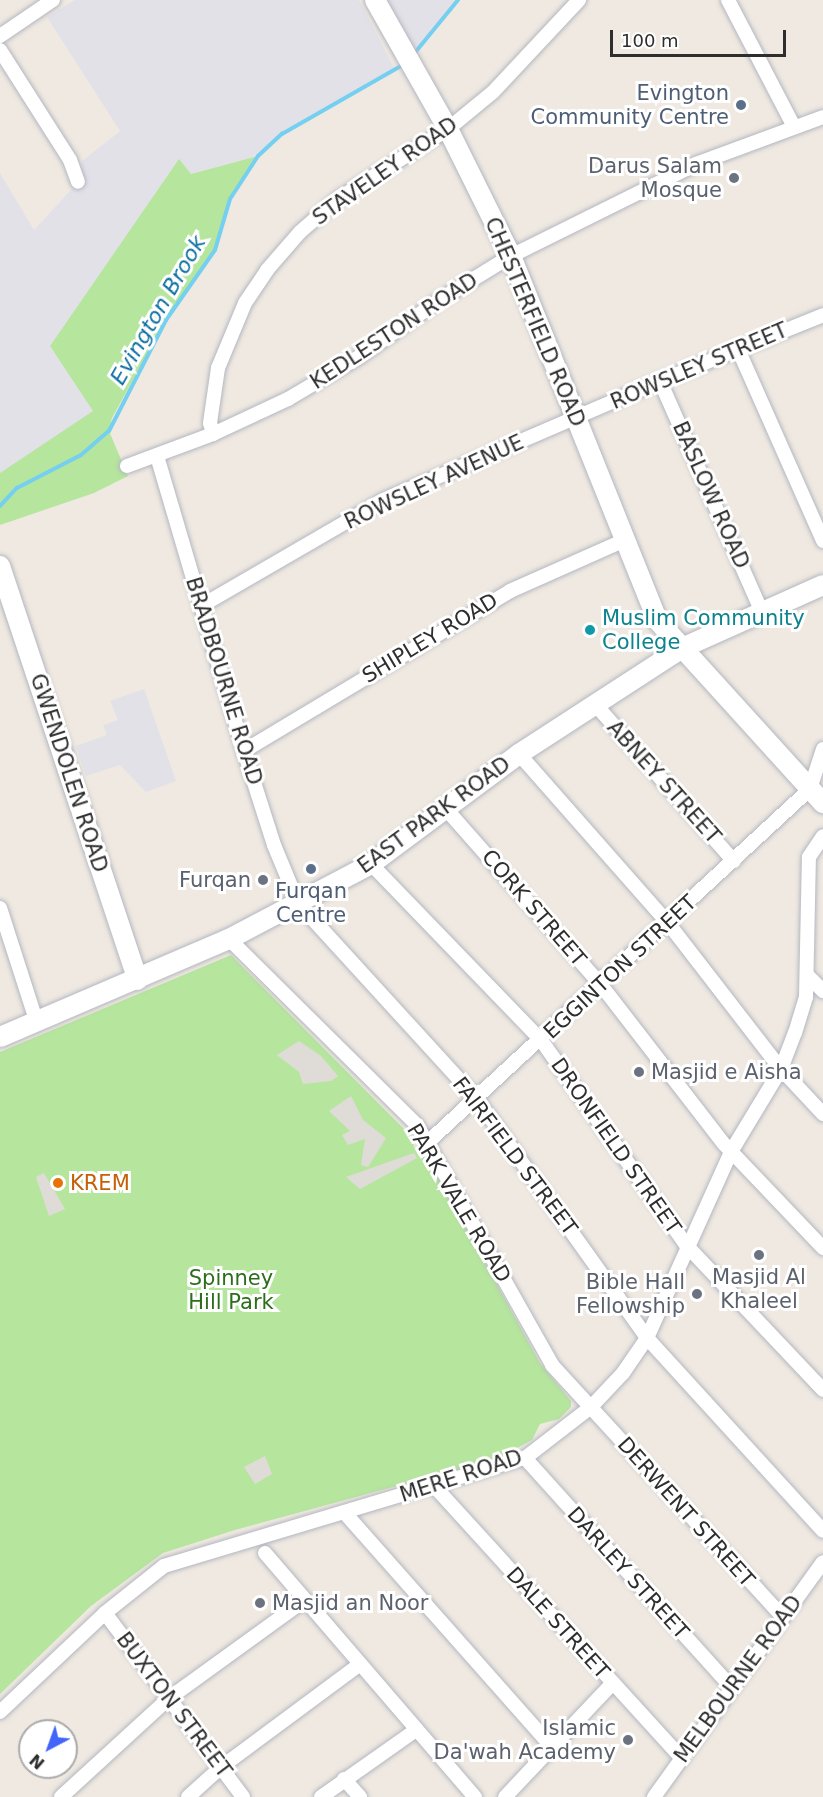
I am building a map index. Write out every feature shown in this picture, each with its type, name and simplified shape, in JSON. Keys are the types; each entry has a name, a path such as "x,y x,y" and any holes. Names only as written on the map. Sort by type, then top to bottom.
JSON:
{"street":[{"path":"0,36 53,0"},
{"name":"CHESTERFIELD ROAD","path":"375,0 447,129 512,256 658,621 817,796"},
{"name":"STAVELEY ROAD","path":"213,434 210,423 218,368 245,303 267,270 300,232 338,199 447,129 517,68 579,0"},
{"path":"728,0 794,127"},
{"path":"0,50 70,160 78,182"},
{"name":"KEDLESTON ROAD","path":"127,466 213,434 288,399 359,357 441,299 512,256 696,165 823,117"},
{"name":"ROWSLEY STREET","path":"576,418 660,381 823,316"},
{"path":"738,349 823,541"},
{"name":"BASLOW ROAD","path":"660,381 761,610"},
{"name":"ROWSLEY AVENUE","path":"201,606 384,500 576,418"},
{"name":"BRADBOURNE ROAD","path":"157,456 244,751 274,845 298,903"},
{"name":"SHIPLEY ROAD","path":"244,751 510,591 625,540"},
{"name":"GWENDOLEN ROAD","path":"0,566 138,980"},
{"name":"EAST PARK ROAD","path":"0,1037 230,939 371,864 519,754 594,703 682,648 761,610 823,585"},
{"name":"ABNEY STREET","path":"594,703 734,861"},
{"path":"817,796 823,748"},
{"path":"519,754 668,923 782,1069 823,1114"},
{"name":"EGGINTON STREET","path":"428,1142 734,861 817,796"},
{"name":"CORK STREET","path":"446,809 601,985 732,1150 823,1248"},
{"name":"MERE ROAD","path":"0,1712 105,1613 164,1566 435,1487 525,1458 591,1407 634,1360 647,1338 732,1150 782,1069 806,997 809,857 823,836"},
{"name":"DRONFIELD STREET","path":"371,864 541,1040 687,1246 823,1390"},
{"name":"FAIRFIELD STREET","path":"298,903 476,1098 647,1338 823,1532"},
{"path":"0,908 37,1023"},
{"name":"PARK VALE ROAD","path":"230,939 417,1125 552,1365 591,1407"},
{"path":"807,975 823,991"},
{"name":"DERWENT STREET","path":"591,1407 782,1616"},
{"name":"DARLEY STREET","path":"525,1458 731,1687"},
{"name":"DALE STREET","path":"435,1487 612,1684 682,1758"},
{"path":"344,1512 552,1747"},
{"path":"265,1553 475,1797"},
{"name":"MELBOURNE ROAD","path":"654,1797 823,1562"},
{"path":"61,1797 168,1700 305,1600"},
{"name":"BUXTON STREET","path":"105,1613 168,1700 243,1797"},
{"path":"188,1797 220,1768 360,1664"},
{"path":"505,1797 612,1684"},
{"path":"321,1797 416,1730"},
{"path":"344,1779 360,1797"}],"shaded area":[{"path":"75,0 359,0 394,68 282,134 258,156 190,174 179,160 50,346 94,411 0,473 0,173 34,230 81,179 82,161 120,131 47,17"},
{"path":"383,0 458,0 425,42 411,51"},
{"path":"144,689 176,781 146,792 120,765 86,776 76,746 107,735 103,725 118,720 110,701"},
{"path":"299,1041 321,1056 338,1076 331,1081 303,1084 299,1072 277,1055"},
{"path":"351,1096 363,1120 386,1138 368,1167 361,1165 365,1139 348,1145 342,1135 350,1131 329,1111"},
{"path":"414,1153 417,1158 360,1189 346,1177"},
{"path":"44,1173 65,1209 49,1216 36,1177"},
{"path":"265,1456 272,1474 255,1484 244,1467"}],"green space":[{"path":"258,156 230,199 215,250 166,320 112,418 109,431 128,476 94,493 0,525 0,473 93,411 50,346 179,159 191,174"},
{"name":"Spinney Hill Park","path":"231,955 412,1137 414,1147 428,1159 540,1363 571,1401 571,1407 559,1419 540,1424 532,1440 496,1459 235,1530 163,1553 91,1606 0,1694 0,1052"}],"waterway":[{"name":"Evington Brook","path":"413,55 458,0"},
{"name":"Evington Brook","path":"0,506 17,488 81,455 109,431 166,320 215,250 230,199 258,156 282,134 404,64"}],"place":[{"name":"Evington Community Centre","path":"741,105"},
{"name":"Darus Salam Mosque","path":"734,178"},
{"name":"Muslim Community College","path":"590,630"},
{"name":"Furqan Centre","path":"311,869"},
{"name":"Furqan","path":"263,880"},
{"name":"Masjid e Aisha","path":"639,1072"},
{"name":"KREM","path":"58,1183"},
{"name":"Masjid Al Khaleel","path":"759,1255"},
{"name":"Bible Hall Fellowship","path":"697,1294"},
{"name":"Masjid an Noor","path":"260,1603"},
{"name":"Islamic Da'wah Academy","path":"628,1740"}]}
